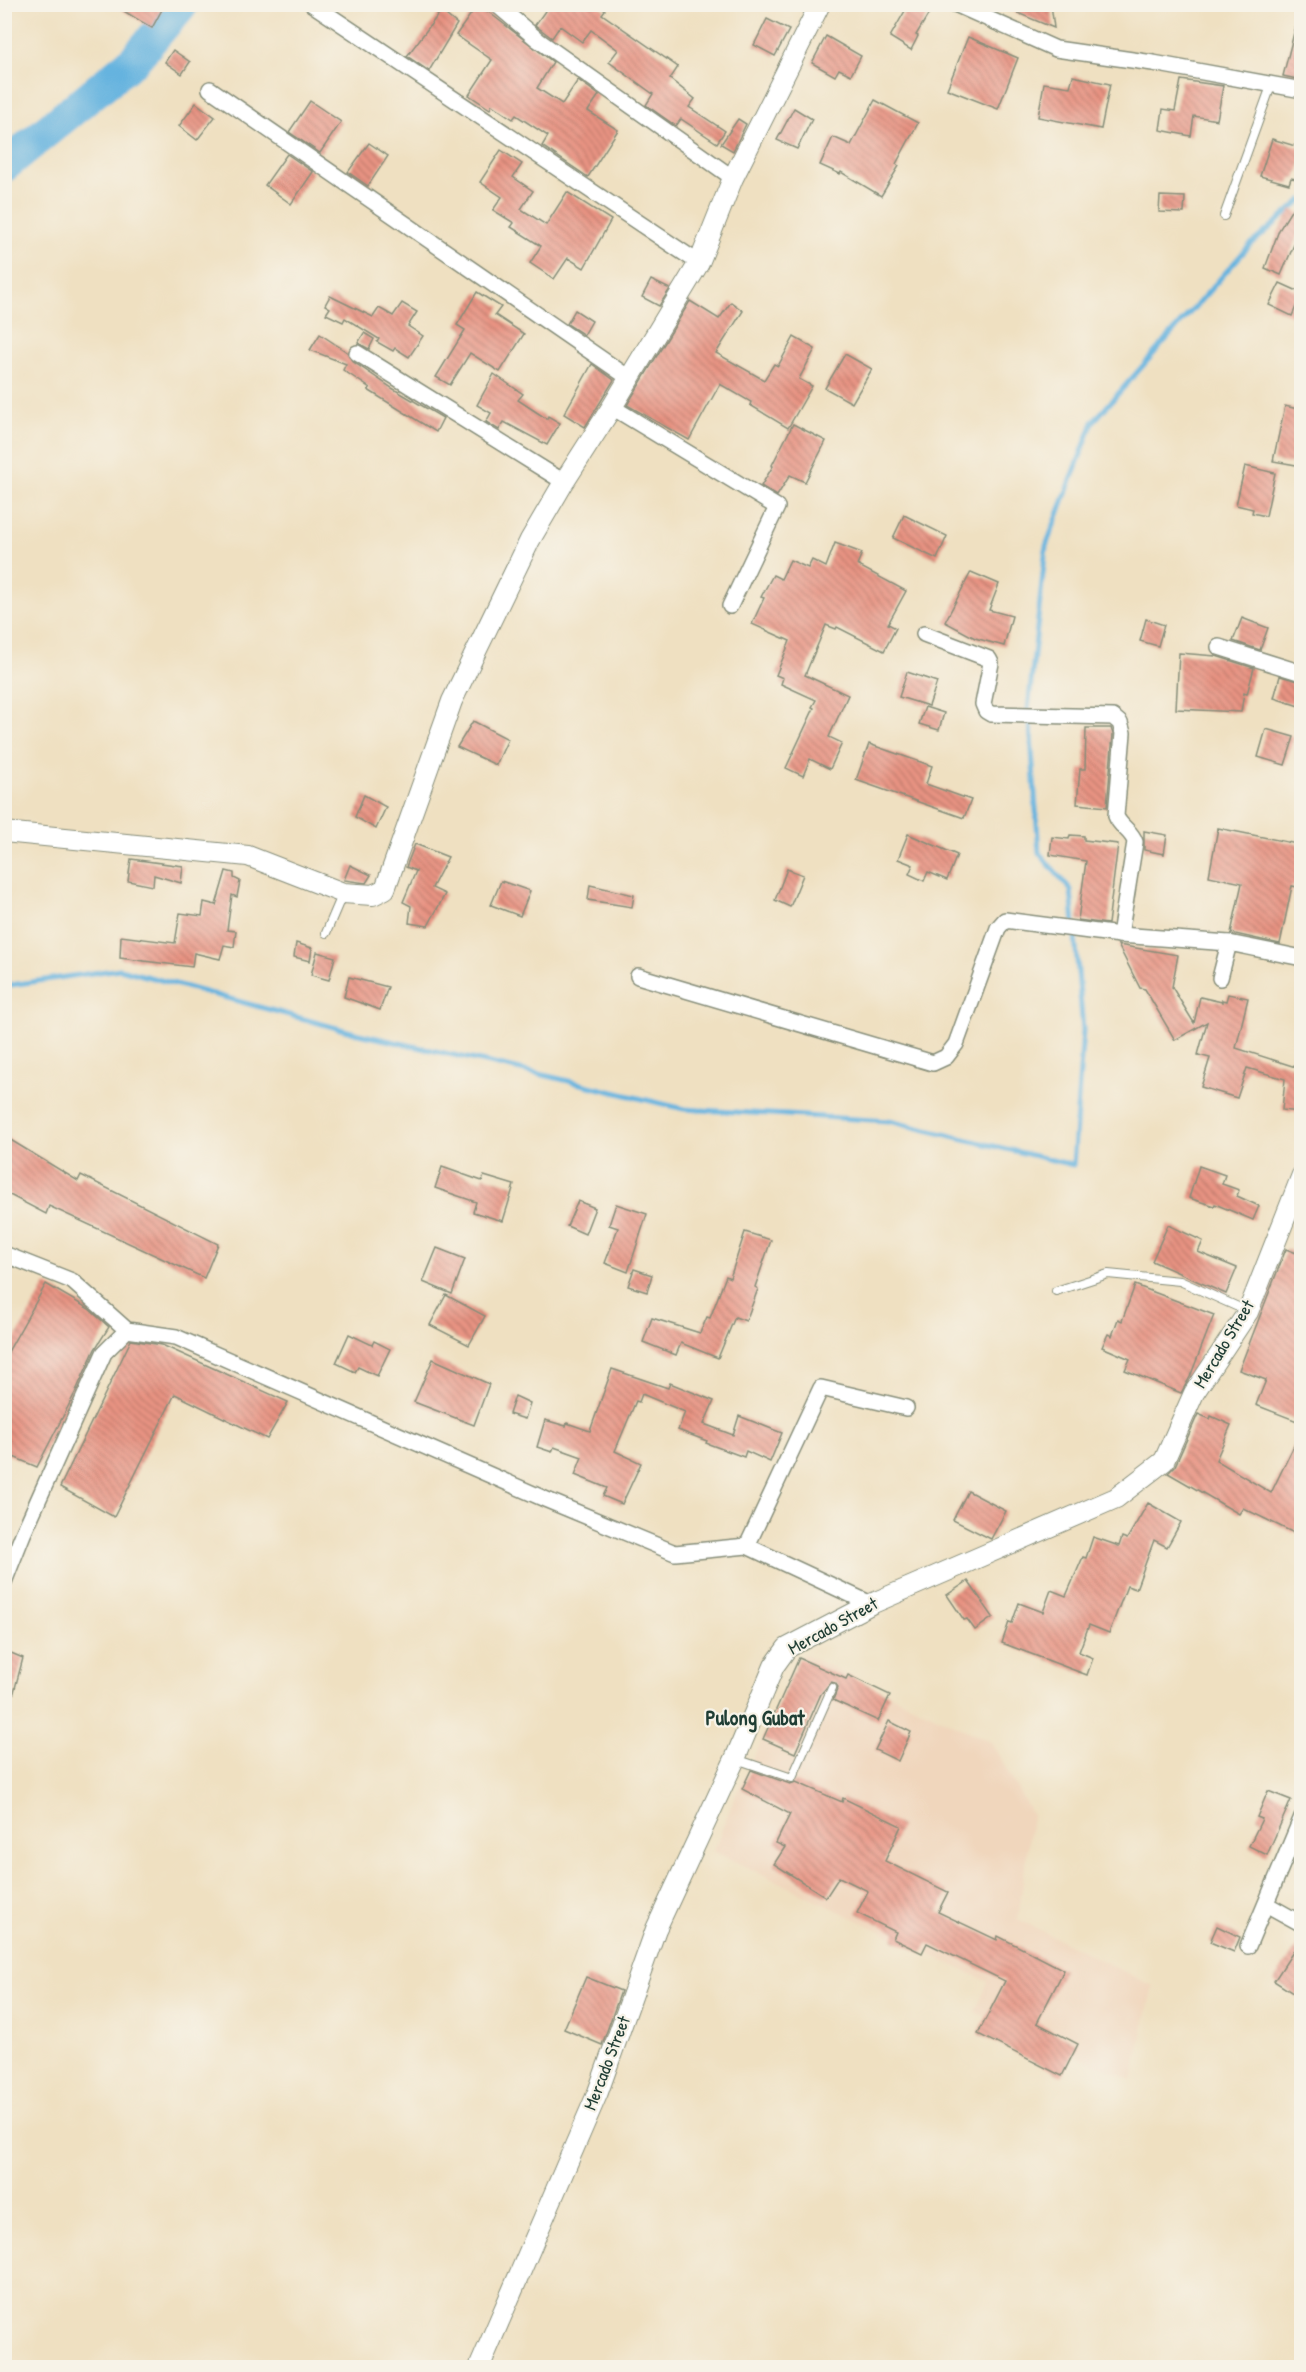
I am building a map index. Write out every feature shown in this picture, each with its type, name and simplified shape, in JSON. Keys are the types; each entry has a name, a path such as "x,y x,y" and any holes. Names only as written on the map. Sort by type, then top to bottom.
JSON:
{"street":[{"path":"312,4 699,263"},
{"path":"496,4 538,40 733,178"},
{"path":"4,832 248,856 343,893 373,895 385,889 452,701 530,540 699,263 733,178 820,4"},
{"path":"955,4 1056,49 1153,63 1302,90"},
{"path":"210,89 629,378"},
{"path":"357,353 564,482"},
{"path":"612,407 777,507 730,606"},
{"path":"924,634 989,659 991,663 983,704 986,711 991,714 1113,717 1120,723 1124,733 1116,816 1118,823 1132,834 1135,842 1120,935"},
{"path":"1219,647 1302,673"},
{"path":"638,976 933,1063 946,1057 956,1044 998,928 1005,920 1120,935 1229,943 1302,958"},
{"path":"1220,978 1229,943"},
{"name":"Mercado Street","path":"479,2367 598,2092 656,1929 735,1759 774,1666 787,1648 871,1604 1116,1498 1164,1461 1194,1393 1248,1312 1302,1175"},
{"path":"4,1254 72,1281 127,1330 176,1337 494,1477 675,1553 747,1546 871,1604"},
{"path":"4,1582 104,1353 127,1330"},
{"path":"747,1546 820,1388 906,1408"},
{"path":"1248,1946 1302,1817"},
{"path":"1266,1904 1302,1924"}],"lane":[{"path":"1224,216 1271,86"},
{"path":"326,933 343,893"},
{"path":"1056,1291 1108,1274 1179,1281 1248,1312"},
{"path":"735,1759 792,1778 832,1688"}],"shaded area":[{"path":"803,1654 991,1742 1032,1815 1018,1919 1153,1986 1132,2080 975,2012 988,1982 713,1851 737,1792"}],"building":[{"path":"112,4 165,4 152,28"},
{"path":"478,4 553,62 537,88 562,104 578,80 599,95 588,111 618,130 588,177 542,146 548,136 516,115 513,119 492,105 490,109 469,95 492,60 456,35"},
{"path":"550,4 598,5 605,10 602,14 678,67 670,79 695,99 689,107 725,131 717,143 681,119 676,126 646,105 653,94 609,62 618,50 591,30 582,42 560,26 552,38 535,25"},
{"path":"909,4 921,4 931,10 916,35 918,36 911,50 890,37"},
{"path":"1051,4 1054,28 998,5"},
{"path":"441,11 457,24 429,71 407,56"},
{"path":"767,19 789,30 775,56 754,45"},
{"path":"1296,25 1302,25 1302,80 1283,76"},
{"path":"826,36 861,56 851,75 839,69 835,76 812,63"},
{"path":"968,37 1018,58 998,109 947,89"},
{"path":"173,50 190,62 182,74 165,62"},
{"path":"1073,76 1110,84 1101,129 1038,117 1044,83 1070,87"},
{"path":"1181,80 1223,86 1217,120 1194,116 1191,136 1160,130 1163,109 1175,111"},
{"path":"875,100 918,123 896,164 899,166 881,196 841,172 840,174 820,165 833,137 851,145"},
{"path":"310,101 341,122 320,153 289,132"},
{"path":"196,103 215,117 197,140 179,126"},
{"path":"794,108 812,119 797,149 777,140"},
{"path":"738,119 746,124 733,151 721,144"},
{"path":"1272,139 1302,148 1302,161 1296,179 1291,178 1289,184 1260,176"},
{"path":"369,143 388,156 368,186 348,172"},
{"path":"501,150 522,164 513,177 533,191 521,209 546,225 567,192 611,220 584,268 568,258 554,279 530,263 541,246 511,227 514,223 493,210 502,197 480,182"},
{"path":"287,154 313,172 291,204 265,185"},
{"path":"1160,196 1185,197 1184,213 1159,212"},
{"path":"1292,209 1302,215 1302,226 1281,275 1265,268 1279,230"},
{"path":"651,280 670,289 659,306 642,297"},
{"path":"1280,283 1302,293 1292,316 1269,305"},
{"path":"477,292 501,307 495,315 524,334 500,372 470,353 450,385 436,377 465,330 457,325"},
{"path":"330,296 373,317 379,308 393,316 402,303 417,312 408,326 423,336 409,357 395,348 393,351 377,342 379,339 345,318 343,322 326,314 330,308 325,305"},
{"path":"690,301 719,319 731,302 743,311 716,353 764,380 774,364 778,366 794,337 815,349 799,379 812,386 788,428 720,384 689,440 627,405"},
{"path":"575,310 592,321 584,335 567,324"},
{"path":"364,333 374,339 369,349 358,343"},
{"path":"320,334 347,352 352,361 443,418 436,432 368,390 370,388 343,370 346,364 310,350"},
{"path":"845,354 872,369 852,403 825,388"},
{"path":"592,364 614,380 585,427 564,414"},
{"path":"494,374 523,394 518,400 547,419 548,416 560,423 547,445 504,422 499,430 486,422 491,413 477,405"},
{"path":"1285,406 1302,410 1302,466 1273,461"},
{"path":"793,424 826,441 805,482 790,475 777,496 761,486"},
{"path":"1245,466 1275,473 1266,516 1252,513 1253,509 1236,505"},
{"path":"904,515 947,536 937,559 893,538"},
{"path":"835,543 862,553 857,565 906,591 888,624 896,628 884,651 837,627 836,629 826,625 805,675 848,695 829,737 842,743 830,769 810,759 803,776 786,768 816,700 781,684 783,678 776,675 790,641 752,624 764,598 761,597 773,575 781,579 790,560 808,568 812,560 826,567"},
{"path":"971,572 999,584 989,610 1012,616 1004,646 975,638 945,622"},
{"path":"1242,618 1268,628 1260,650 1233,641"},
{"path":"1146,619 1164,625 1158,646 1140,641"},
{"path":"1179,653 1216,656 1254,668 1247,694 1244,693 1241,712 1176,709"},
{"path":"907,672 937,682 929,706 899,697"},
{"path":"1280,676 1302,682 1302,707 1274,698"},
{"path":"925,707 944,713 939,730 919,724"},
{"path":"473,721 508,739 496,765 457,747"},
{"path":"1086,728 1111,728 1113,734 1107,807 1077,804 1080,769 1085,769"},
{"path":"1266,729 1294,737 1285,765 1258,757"},
{"path":"869,744 932,766 926,784 971,800 964,818 856,780"},
{"path":"364,795 386,807 376,829 355,817"},
{"path":"1218,828 1302,845 1302,888 1292,886 1280,944 1231,933 1242,883 1209,876"},
{"path":"1144,831 1167,835 1164,854 1144,850"},
{"path":"908,834 957,855 947,880 928,872 924,881 909,874 913,865 898,859"},
{"path":"1070,835 1084,836 1084,840 1118,844 1108,924 1078,920 1086,861 1050,855 1052,837 1069,839"},
{"path":"415,844 448,857 432,888 445,894 428,926 409,923 411,906 403,902 416,871 406,867"},
{"path":"131,859 183,866 181,883 154,875 153,886 128,881"},
{"path":"350,865 371,875 366,883 344,880"},
{"path":"787,869 803,875 790,907 775,900"},
{"path":"226,871 234,873 234,878 240,881 237,897 232,895 227,930 236,931 234,947 224,945 220,959 194,953 192,967 120,958 121,936 175,943 180,913 202,916 204,902 216,905"},
{"path":"501,881 530,891 520,916 491,905"},
{"path":"590,885 634,895 632,907 588,900"},
{"path":"296,943 312,948 310,961 294,957"},
{"path":"1118,945 1178,955 1172,987 1194,1023 1200,997 1222,1002 1222,1000 1226,1001 1228,994 1248,998 1236,1048 1302,1069 1300,1112 1282,1110 1285,1079 1247,1068 1237,1098 1201,1087 1210,1058 1198,1055 1207,1022 1175,1040 1145,989 1140,988"},
{"path":"317,952 335,957 329,980 311,975"},
{"path":"349,977 388,987 380,1010 344,997"},
{"path":"4,1136 78,1181 81,1175 218,1244 204,1278 49,1206 46,1214 4,1192"},
{"path":"1199,1166 1225,1175 1222,1184 1239,1190 1237,1196 1259,1206 1253,1220 1215,1204 1214,1206 1189,1198"},
{"path":"442,1167 482,1181 484,1176 514,1185 503,1221 473,1212 476,1202 435,1188"},
{"path":"578,1201 595,1208 585,1234 567,1226"},
{"path":"616,1204 647,1214 628,1272 605,1263 618,1228 609,1225"},
{"path":"1168,1225 1203,1241 1198,1252 1237,1268 1226,1294 1152,1261"},
{"path":"745,1232 771,1240 755,1287 758,1289 746,1321 735,1317 718,1358 681,1343 676,1355 643,1342 652,1318 700,1333 707,1317 710,1318 726,1276 730,1278"},
{"path":"437,1248 465,1259 452,1294 423,1282"},
{"path":"1286,1249 1302,1255 1302,1381 1297,1394 1302,1396 1302,1423 1256,1405 1266,1380 1239,1370"},
{"path":"634,1269 652,1275 647,1292 628,1286"},
{"path":"46,1284 89,1309 109,1327 95,1349 37,1467 4,1453 4,1359"},
{"path":"1135,1285 1214,1315 1190,1377 1181,1393 1125,1370 1130,1359 1102,1347 1108,1334 1112,1336 1118,1319 1122,1321"},
{"path":"446,1295 485,1316 469,1345 430,1325"},
{"path":"349,1334 372,1345 374,1341 390,1349 377,1376 358,1367 355,1372 336,1363"},
{"path":"131,1340 162,1345 288,1402 267,1439 175,1394 114,1517 60,1487"},
{"path":"433,1359 489,1384 474,1425 414,1402"},
{"path":"612,1369 668,1388 670,1383 714,1401 704,1424 733,1435 739,1416 782,1433 770,1462 746,1451 744,1457 678,1430 685,1412 642,1394 639,1402 636,1401 615,1451 641,1463 622,1504 603,1496 607,1488 575,1475 582,1457 554,1447 552,1452 537,1447 545,1420 566,1426 567,1423 590,1431"},
{"path":"515,1396 530,1403 525,1419 509,1414"},
{"path":"1198,1414 1210,1419 1211,1416 1231,1425 1216,1460 1271,1493 1302,1429 1302,1518 1294,1533 1243,1508 1239,1514 1168,1473 1175,1466"},
{"path":"968,1491 1006,1511 991,1539 953,1520"},
{"path":"1148,1503 1181,1522 1167,1547 1154,1540 1136,1589 1127,1586 1109,1633 1089,1625 1079,1652 1093,1658 1087,1675 1002,1643 1019,1603 1043,1612 1051,1590 1066,1596 1083,1557 1086,1558 1093,1537 1119,1546 1122,1537 1127,1539"},
{"path":"968,1581 993,1617 975,1630 967,1619 964,1620 947,1595"},
{"path":"4,1650 23,1658 9,1711 4,1710"},
{"path":"799,1658 846,1679 848,1675 890,1695 878,1721 833,1700 838,1687 831,1682 821,1694 795,1753 763,1739"},
{"path":"889,1721 911,1732 898,1761 875,1750"},
{"path":"751,1770 790,1784 796,1782 842,1802 843,1798 901,1826 885,1861 948,1892 938,1912 997,1940 998,1936 1064,1970 1037,2023 1078,2044 1062,2076 978,2034 1005,1981 927,1943 922,1953 893,1939 896,1932 857,1913 868,1891 839,1877 826,1897 774,1864 785,1847 776,1843 790,1814 742,1789"},
{"path":"1268,1791 1291,1800 1267,1855 1249,1846 1262,1819 1257,1817"},
{"path":"1217,1926 1240,1937 1234,1952 1210,1942"},
{"path":"1302,1938 1302,1999 1274,1981"},
{"path":"586,1977 621,1991 602,2045 564,2029"}],"waterway":[{"path":"4,166 134,60 182,4"},
{"path":"1028,710 1046,546 1093,422 1249,246 1302,200"},
{"path":"4,986 120,969 359,1034 684,1109 889,1121 1073,1165 1083,1030 1071,890 1039,853 1030,722"}],"district":[{"name":"Pulong Gubat","path":"755,1718"}]}
